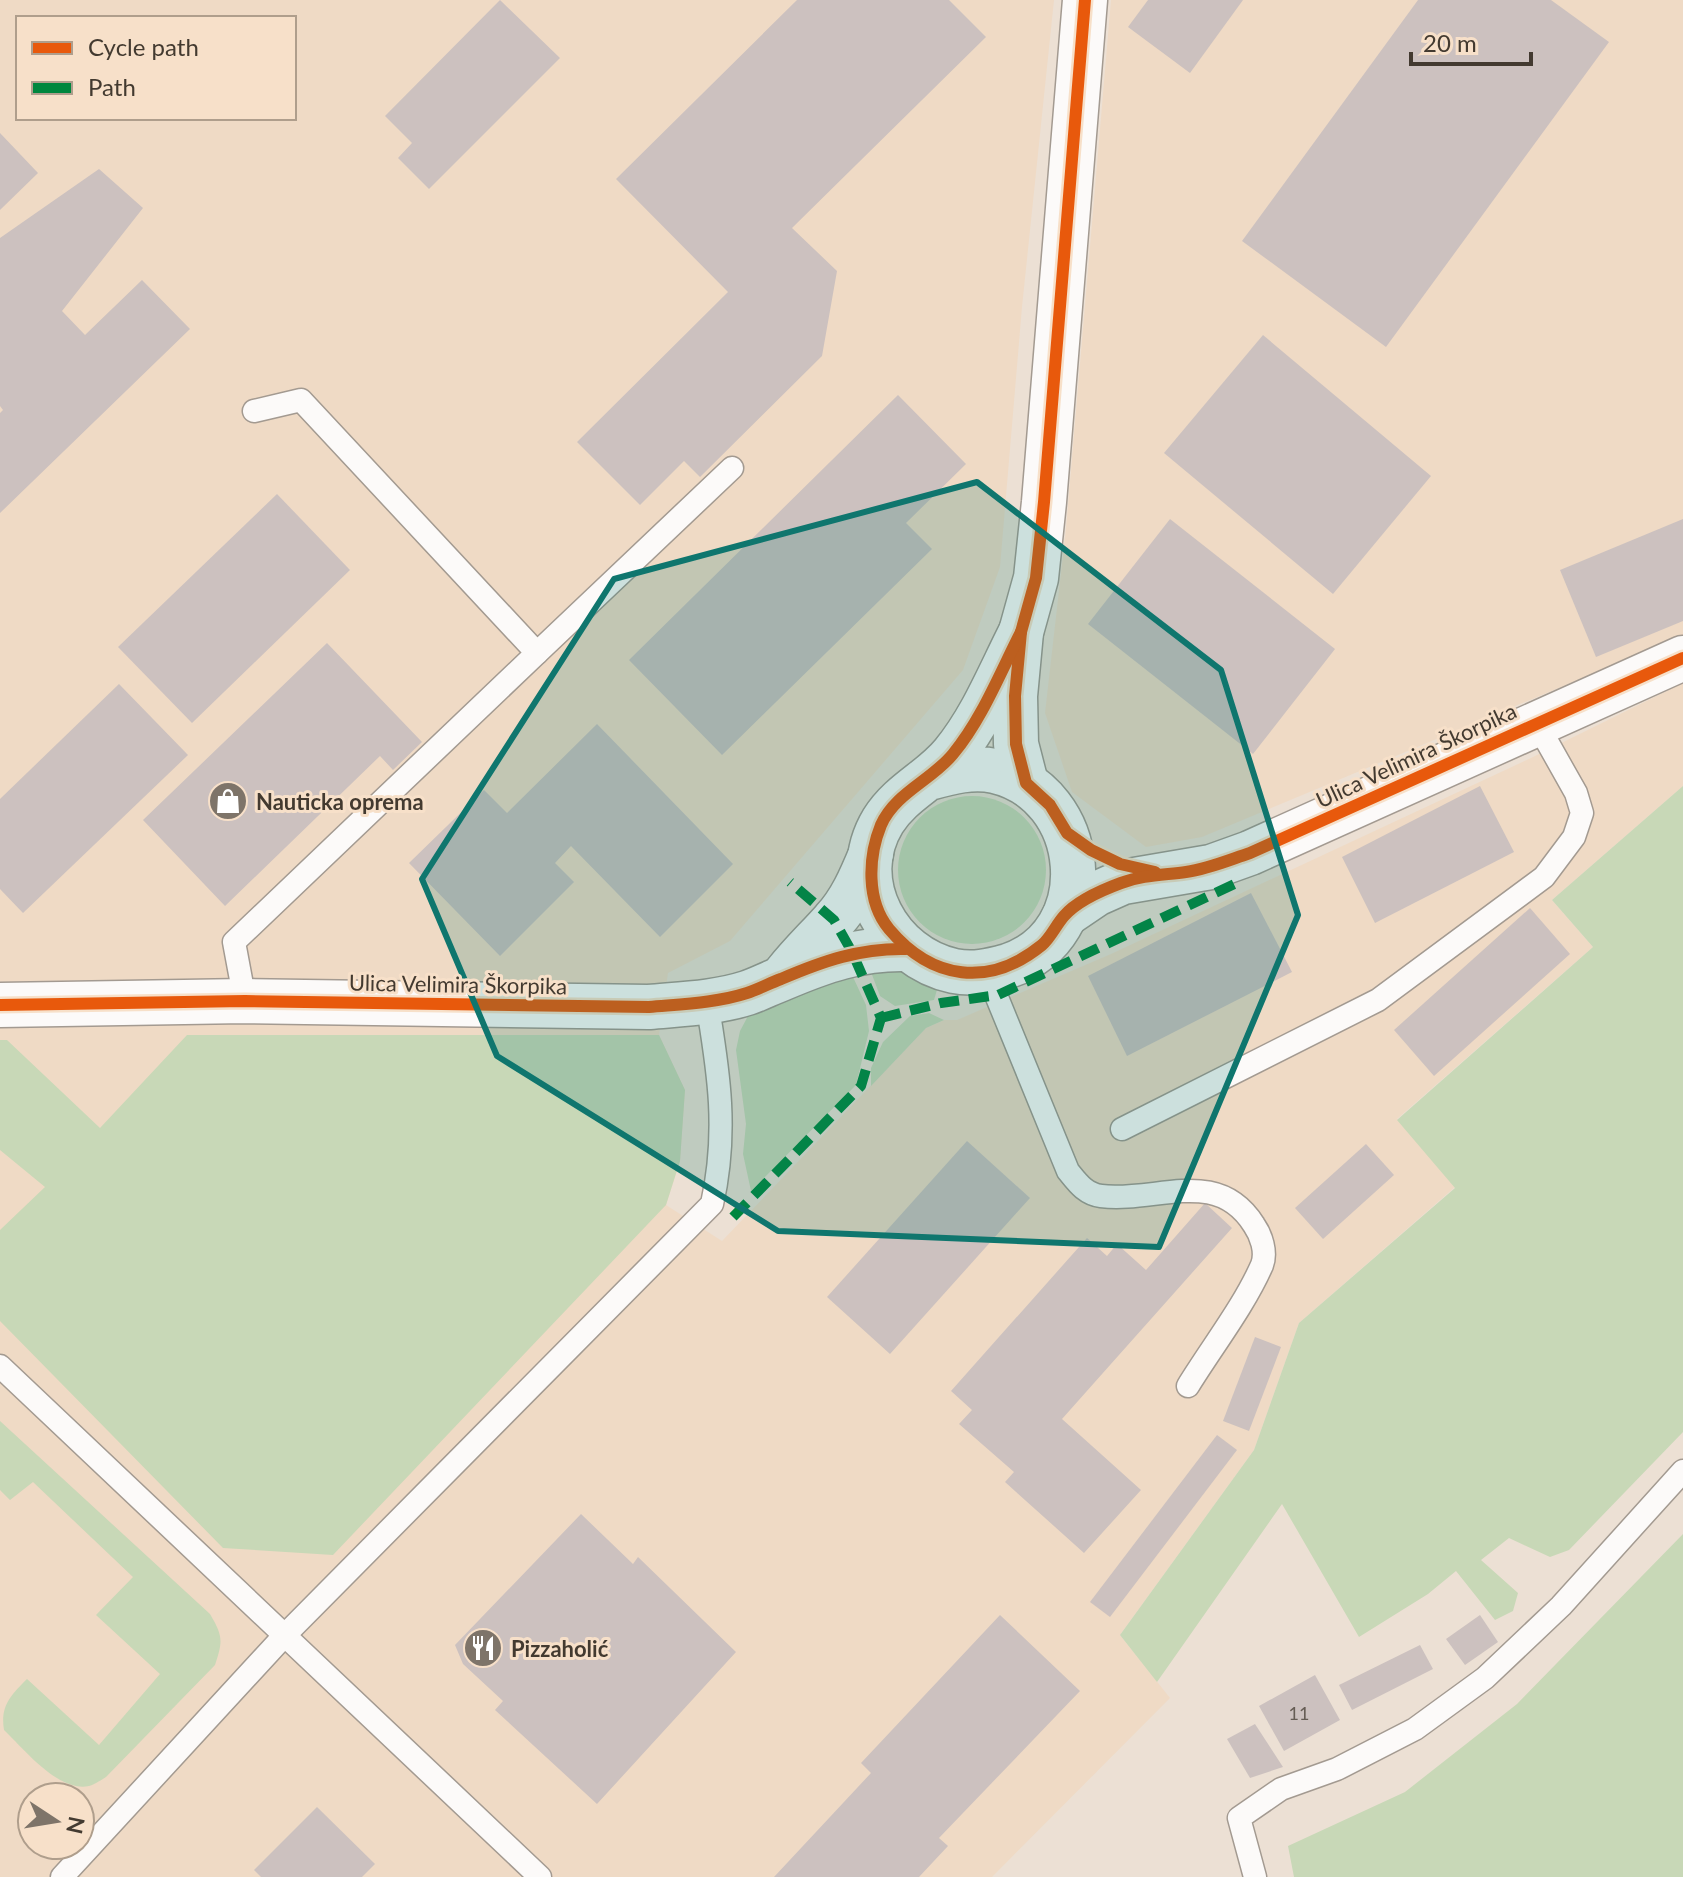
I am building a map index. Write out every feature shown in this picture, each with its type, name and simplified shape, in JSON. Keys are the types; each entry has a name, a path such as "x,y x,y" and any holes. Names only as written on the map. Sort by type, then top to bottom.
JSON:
{"street":[{"path":"1026,783 1016,744 1015,696 1021,632 1036,578 1044,502 1085,0"},
{"path":"929,778 962,769 995,771 1026,783 1050,805 1067,833 1074,860 1073,888 1065,915 1045,942 1019,962 987,973 958,972 930,965 906,949 883,922 872,889 871,854 882,823 895,805 953,755 970,730 1021,632"},
{"name":"Ulica Velimira Škorpika","path":"1065,915 1096,894 1123,882 1211,867 1250,853 1683,658"},
{"path":"1067,833 1091,850 1120,864 1161,874"},
{"name":"Ulica Velimira Škorpika","path":"782,978 854,893 871,854"},
{"name":"Ulica Velimira Škorpika","path":"0,1005 245,1001 649,1007 707,1002 748,993 852,952 906,949"}],"lane":[{"path":"254,411 301,400 537,653"},
{"path":"245,1001 234,942 732,468"},
{"path":"1122,1129 1378,1000 1544,877 1574,837 1582,813 1576,793 1536,722"},
{"path":"987,973 1068,1171 1083,1189 1100,1196 1206,1190 1230,1199 1250,1218 1262,1236 1264,1262 1188,1386"},
{"path":"62,1877 283,1637 712,1204 720,1168 722,1119 707,1002"},
{"path":"0,1366 540,1877"},
{"path":"1255,1877 1239,1818 1281,1789 1337,1769 1415,1729 1485,1678 1561,1606 1683,1471"}],"highlighted area":[{"path":"977,482 1221,670 1298,915 1159,1247 778,1231 497,1056 422,879 614,579"}],"shaded area":[{"path":"0,0 1054,0 1022,307 1000,567 963,670 730,941 668,973 659,1035 685,1090 680,1161 666,1205 722,1241 926,1028 944,1020 957,1020 1111,954 1531,758 1683,683 1683,786 1552,900 1593,947 1397,1119 1455,1187 1299,1323 1254,1450 1120,1635 1170,1698 992,1877 0,1877"},
{"path":"1111,0 1683,0 1683,636 1202,837 1146,847 1072,792 1045,713 1066,529"}],"green space":[{"path":"1683,786 1683,1432 1569,1550 1550,1557 1509,1538 1481,1560 1518,1593 1513,1611 1495,1620 1456,1571 1428,1594 1359,1637 1282,1504 1157,1682 1120,1635 1254,1450 1299,1323 1455,1188 1397,1120 1593,947 1552,900"},
{"path":"972,796 1000,801 1025,817 1041,842 1046,870 1041,898 1025,923 1000,939 972,944 944,939 919,923 903,898 898,870 903,842 919,817 944,801"},
{"path":"883,962 939,983 934,1000 895,1006 880,996 868,964"},
{"path":"847,964 866,1005 869,1031 856,1085 751,1191 743,1154 746,1124 736,1050 740,1031 748,1016"},
{"path":"929,1013 944,1020 926,1028 871,1086 871,1068 883,1042 910,1016"},
{"path":"187,1035 659,1035 685,1090 680,1161 666,1205 333,1555 223,1548 0,1321 0,1230 45,1187 0,1150 0,1040 7,1040 100,1128"},
{"path":"0,1421 210,1614 219,1633 215,1665 106,1777 96,1783 63,1781 42,1767 4,1730 4,1714 8,1702 27,1679 99,1745 160,1674 96,1615 133,1577 33,1482 10,1500 0,1490"},
{"path":"1683,1534 1683,1877 1294,1877 1288,1846 1405,1792 1517,1704"}],"building":[{"path":"500,0 560,58 429,189 398,158 412,143 385,116"},
{"path":"797,0 949,0 986,37 792,228 837,271 822,356 700,477 684,461 640,505 577,442 728,292 616,179"},
{"path":"1148,0 1243,0 1190,73 1128,27"},
{"path":"1418,0 1551,0 1609,42 1386,347 1242,241"},
{"path":"0,133 38,173 0,210"},
{"path":"99,169 143,208 62,311 85,335 142,280 190,329 0,513 0,413 3,410 0,406 0,238"},
{"path":"1263,335 1431,476 1333,594 1164,453"},
{"path":"898,395 966,464 906,523 932,549 722,755 629,660"},
{"path":"277,494 350,570 192,723 118,647"},
{"path":"1170,519 1335,649 1253,754 1088,624"},
{"path":"1683,519 1683,621 1596,657 1560,570"},
{"path":"327,643 422,742 393,770 380,756 225,906 143,820"},
{"path":"119,684 188,755 23,913 0,889 0,799"},
{"path":"597,724 733,864 660,937 571,846 555,863 574,882 500,956 409,863 484,790 507,813"},
{"path":"1480,786 1514,852 1375,923 1342,857"},
{"path":"1251,893 1292,972 1127,1056 1088,976"},
{"path":"1530,908 1570,954 1434,1076 1394,1030"},
{"path":"967,1141 1030,1198 890,1354 827,1297"},
{"path":"1366,1144 1394,1175 1323,1239 1295,1208"},
{"path":"1205,1203 1232,1228 1062,1419 1141,1490 1084,1553 1005,1482 1014,1472 959,1424 972,1410 951,1391 1087,1238 1107,1256 1117,1244 1146,1270"},
{"path":"1255,1337 1281,1347 1249,1431 1223,1421"},
{"path":"1217,1435 1237,1450 1110,1617 1090,1602"},
{"path":"581,1514 633,1564 638,1557 736,1652 597,1804 495,1710 503,1701 463,1664 455,1645"},
{"path":"1000,1615 1080,1691 939,1838 948,1846 919,1877 774,1877 871,1773 861,1763"},
{"path":"1480,1615 1498,1642 1465,1665 1446,1639"},
{"path":"1420,1645 1433,1669 1352,1710 1339,1685"},
{"path":"1315,1675 1340,1720 1284,1751 1259,1706"},
{"path":"1255,1724 1283,1767 1250,1778 1227,1739"},
{"path":"317,1807 375,1864 362,1877 261,1877 254,1870"}],"marked path":[{"path":"881,1018 941,1003 998,995 1241,881"},
{"path":"733,1217 861,1086 881,1018 834,920 790,882"}],"cycle path":[{"path":"1085,0 1044,502 1036,578 1021,632 1015,696 1016,744 1026,783 1050,805 1067,833 1091,850 1120,864 1155,872"},
{"path":"1021,632 982,711 963,740 944,763 895,804 881,825 877,838 872,878 876,905 882,918 906,946 942,968 962,972 1002,968 1042,945 1069,911 1106,889 1137,878 1202,869 1250,853 1683,658"},
{"path":"0,1005 245,1001 649,1007 735,996 842,957 906,949"}],"place":[{"name":"Nauticka oprema","path":"228,801"},
{"name":"Pizzaholić","path":"483,1648"}]}
